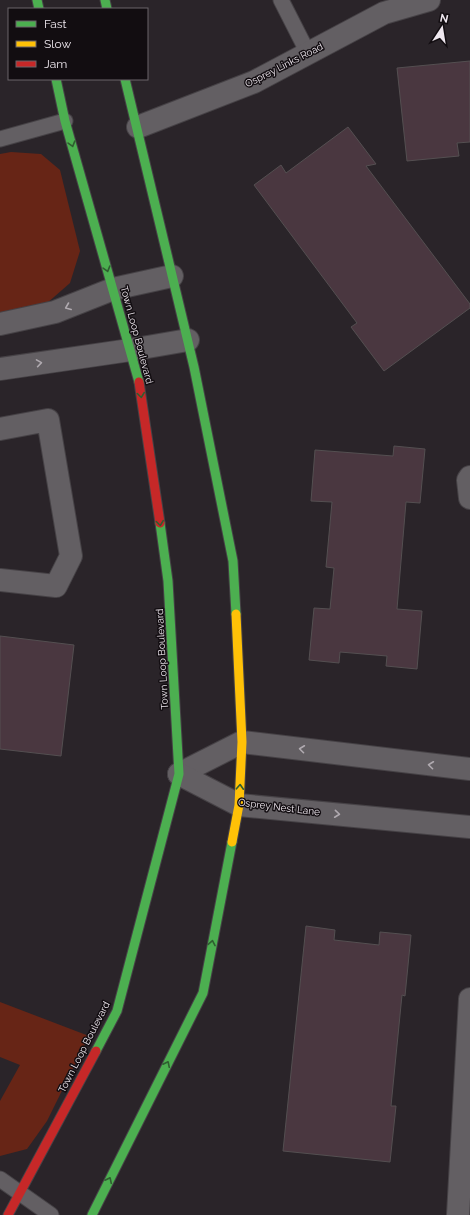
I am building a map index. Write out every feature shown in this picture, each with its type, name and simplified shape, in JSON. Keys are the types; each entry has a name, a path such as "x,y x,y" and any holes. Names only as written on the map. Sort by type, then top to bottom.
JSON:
{"street":[{"name":"Osprey Links Road","path":"138,127 254,82 384,13 429,0"},
{"name":"Town Loop Boulevard","path":"8,1215 117,1011 179,774 168,581 140,385 65,121 56,80"},
{"path":"92,1215 202,993 239,805 242,742 232,561 188,340 138,127 125,80"},
{"path":"0,324 55,312 113,290 172,276"},
{"path":"0,369 188,340"},
{"path":"0,429 48,420 71,556 56,586 0,580"},
{"path":"470,477 468,480 470,498"},
{"path":"179,774 242,742 470,769"},
{"name":"Osprey Nest Lane","path":"179,774 239,805 470,827"},
{"path":"458,1215 470,999"}],"lane":[{"path":"281,0 308,53"},
{"path":"0,139 65,121"},
{"path":"0,1179 51,1215"}],"shaded area":[{"path":"11,152 41,154 60,170 80,251 70,283 46,304 0,316 0,154"},
{"path":"0,1002 89,1036 47,1121 27,1149 0,1156 0,1101 20,1065 0,1057"}],"building":[{"path":"470,61 470,142 457,143 459,156 407,161 397,68"},
{"path":"348,127 376,164 366,166 470,304 470,308 384,371 351,327 357,323 254,185 281,165 286,173"},
{"path":"394,446 425,449 420,503 406,502 397,609 422,611 417,669 386,666 387,656 340,652 339,663 309,660 314,608 330,609 334,568 326,567 332,502 311,501 315,450 393,456"},
{"path":"0,636 74,645 61,756 0,749"},
{"path":"306,926 335,930 334,940 379,945 380,932 411,935 405,996 402,995 391,1106 396,1106 390,1162 283,1151"}],"traffic: fast":[{"path":"37,0 39,8"},
{"path":"105,0 107,8"},
{"path":"56,80 65,121 139,382"},
{"path":"125,80 194,367 233,561 236,614"},
{"path":"96,1051 117,1011 179,774 168,581 160,523"},
{"path":"92,1215 203,993 232,842"}],"traffic: slow":[{"path":"232,842 239,805 242,742 236,614"}],"traffic: jam":[{"path":"139,382 160,523"},
{"path":"8,1215 96,1051"}]}
